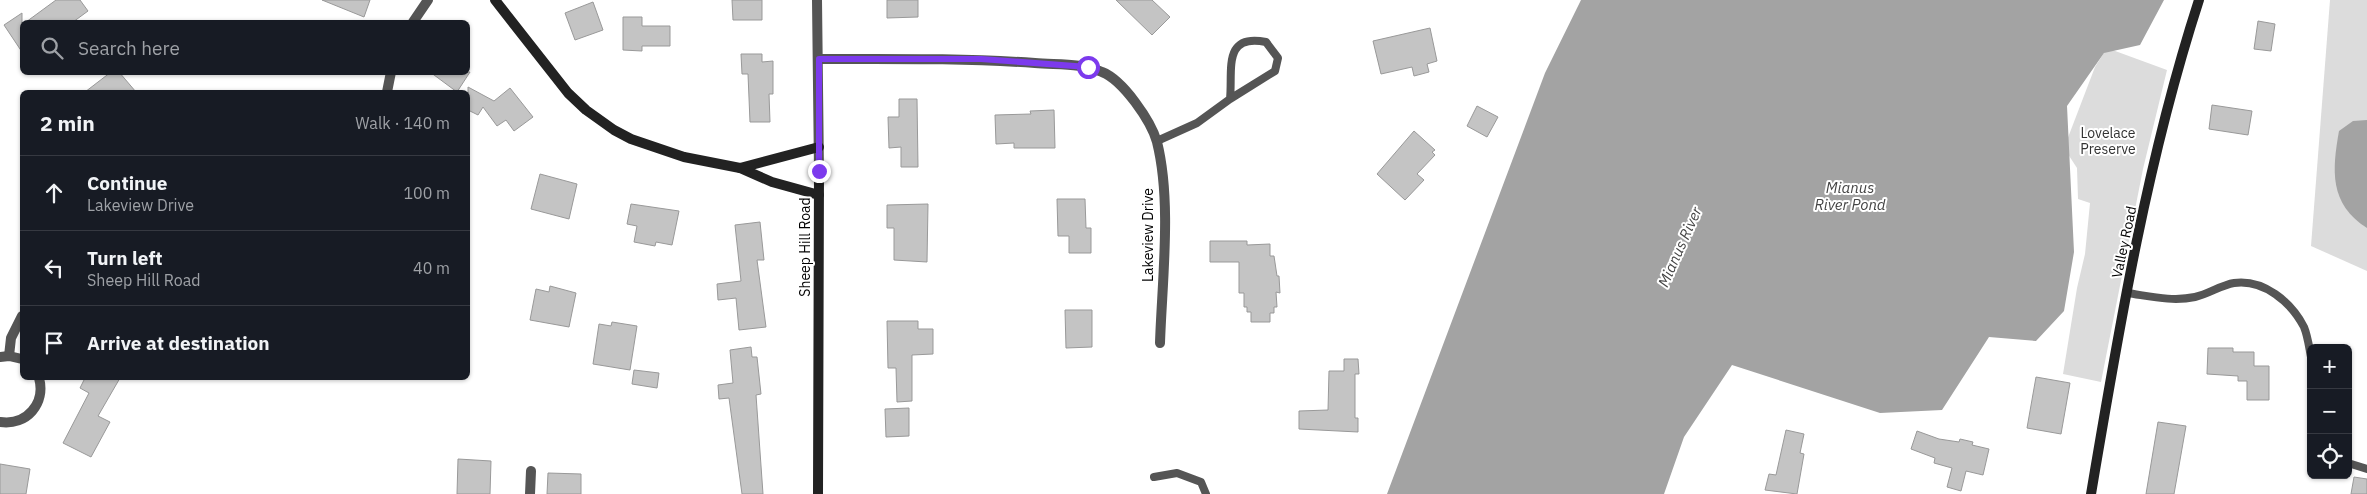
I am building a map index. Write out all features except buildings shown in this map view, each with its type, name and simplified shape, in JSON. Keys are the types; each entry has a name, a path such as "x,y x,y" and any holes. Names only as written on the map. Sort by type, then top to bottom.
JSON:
{"street":[{"path":"414,20 428,0"},
{"path":"495,0 568,93 602,121 630,139 675,154 740,168 772,182 819,195"},
{"name":"Sheep Hill Road","path":"817,0 819,59 818,494"},
{"name":"Valley Road","path":"2091,494 2127,293 2164,125 2199,0"},
{"name":"Lakeview Drive","path":"819,59 981,59 1088,67 1104,72 1138,105 1156,141 1165,202 1160,343"},
{"path":"387,90 390,75"},
{"path":"740,168 819,146"},
{"path":"20,320 4,356 20,359"},
{"path":"0,422 16,422 32,412 40,395 39,380"},
{"path":"530,494 531,471"}],"lane":[{"path":"1156,141 1197,123 1230,99 1275,71 1278,58 1266,42 1256,39 1235,49 1230,58 1230,99"},
{"path":"2127,293 2173,299 2194,297 2228,284 2257,284 2270,290 2294,313 2304,327 2308,344"},
{"path":"2352,464 2367,469"},
{"path":"1154,477 1177,473 1201,482 1206,494"}],"green space":[{"path":"2330,0 2367,0 2367,271 2311,246"},
{"name":"Lovelace Preserve","path":"2107,48 2167,70 2143,169 2101,382 2063,374 2077,288 2085,254 2090,203 2078,199 2077,168 2064,148 2095,67"}],"water":[{"name":"Mianus River Pond","path":"1581,0 2164,0 2140,45 2104,53 2067,106 2074,252 2064,311 2036,341 1989,337 1942,410 1880,413 1732,365 1684,437 1664,494 1387,494 1545,73"},
{"path":"2367,120 2367,228 2355,219 2340,197 2336,185 2335,159 2339,131 2353,121"}],"route":[{"path":"819,171 819,59 981,59 1088,67"}],"water label":[{"name":"Mianus River","path":"1680,247"}]}
